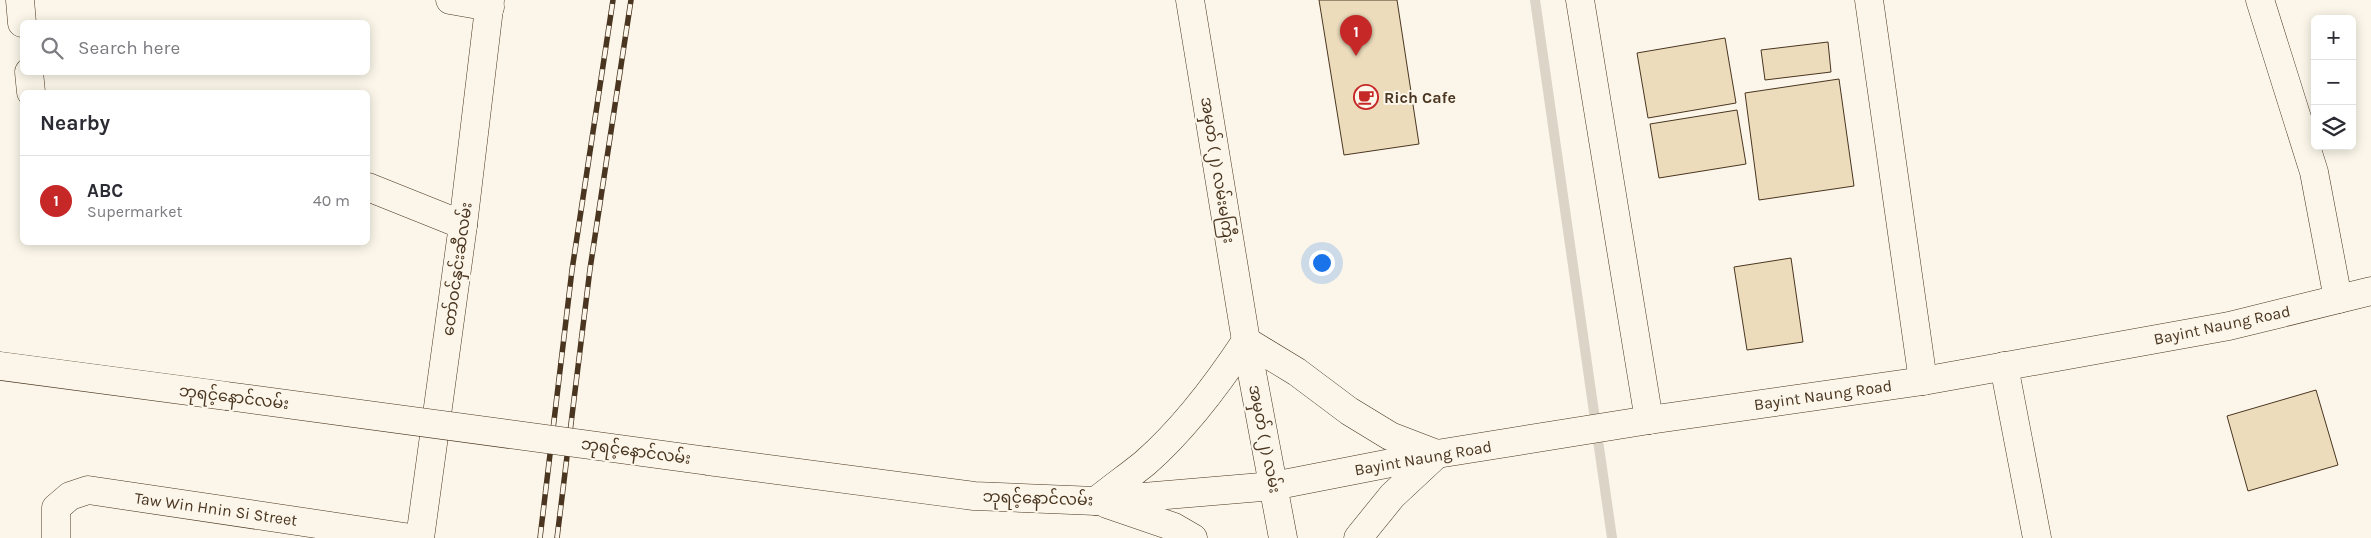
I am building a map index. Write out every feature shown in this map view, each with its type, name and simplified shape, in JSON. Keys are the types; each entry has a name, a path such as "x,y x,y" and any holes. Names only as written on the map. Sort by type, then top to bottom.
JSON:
{"main road":[{"path":"20,0 22,20"},
{"path":"450,0 490,3"},
{"name":"အမှတ် (၂) လမ်းမကြီး","path":"1190,0 1246,341"},
{"path":"1580,0 1649,420"},
{"path":"1869,0 1923,381"},
{"path":"2260,0 2314,172 2338,299"},
{"name":"တော်ဝင်နှင်းဆီလမ်း","path":"420,538 463,225 490,3"},
{"path":"29,75 31,90"},
{"path":"370,188 463,225"},
{"name":"Bayint Naung Road","path":"1273,486 1437,454 1649,420 1923,381 2229,326 2371,291"},
{"path":"1096,501 1146,462 1187,421 1220,380 1246,341 1297,372 1349,411 1390,436 1437,454 1392,496 1358,538"},
{"name":"အမှတ် (၂) လမ်း","path":"1246,341 1283,538"},
{"name":"ဘုရင့်နောင်လမ်း","path":"0,366 974,496 1096,501 1273,486"},
{"path":"2004,366 2037,538"},
{"name":"Taw Win Hnin Si Street","path":"56,538 56,508 70,496 88,490 411,538"},
{"path":"1096,501 1174,527 1193,538"}],"building":[{"path":"1319,0 1397,0 1419,144 1344,155"},
{"path":"1725,38 1736,103 1648,118 1637,53"},
{"path":"1828,42 1831,72 1765,80 1761,50"},
{"path":"1839,79 1854,186 1759,200 1745,93"},
{"path":"1737,110 1746,164 1659,178 1650,124"},
{"path":"1791,258 1803,342 1747,350 1734,267"},
{"path":"2316,390 2338,465 2248,491 2227,416"}],"waterway":[{"path":"1535,0 1612,538"}],"railway":[{"path":"540,538 572,270 613,0"},
{"path":"557,538 590,269 631,0"}],"place":[{"name":"ABC","path":"1356,56"},
{"name":"Rich Cafe","path":"1366,97"}]}
